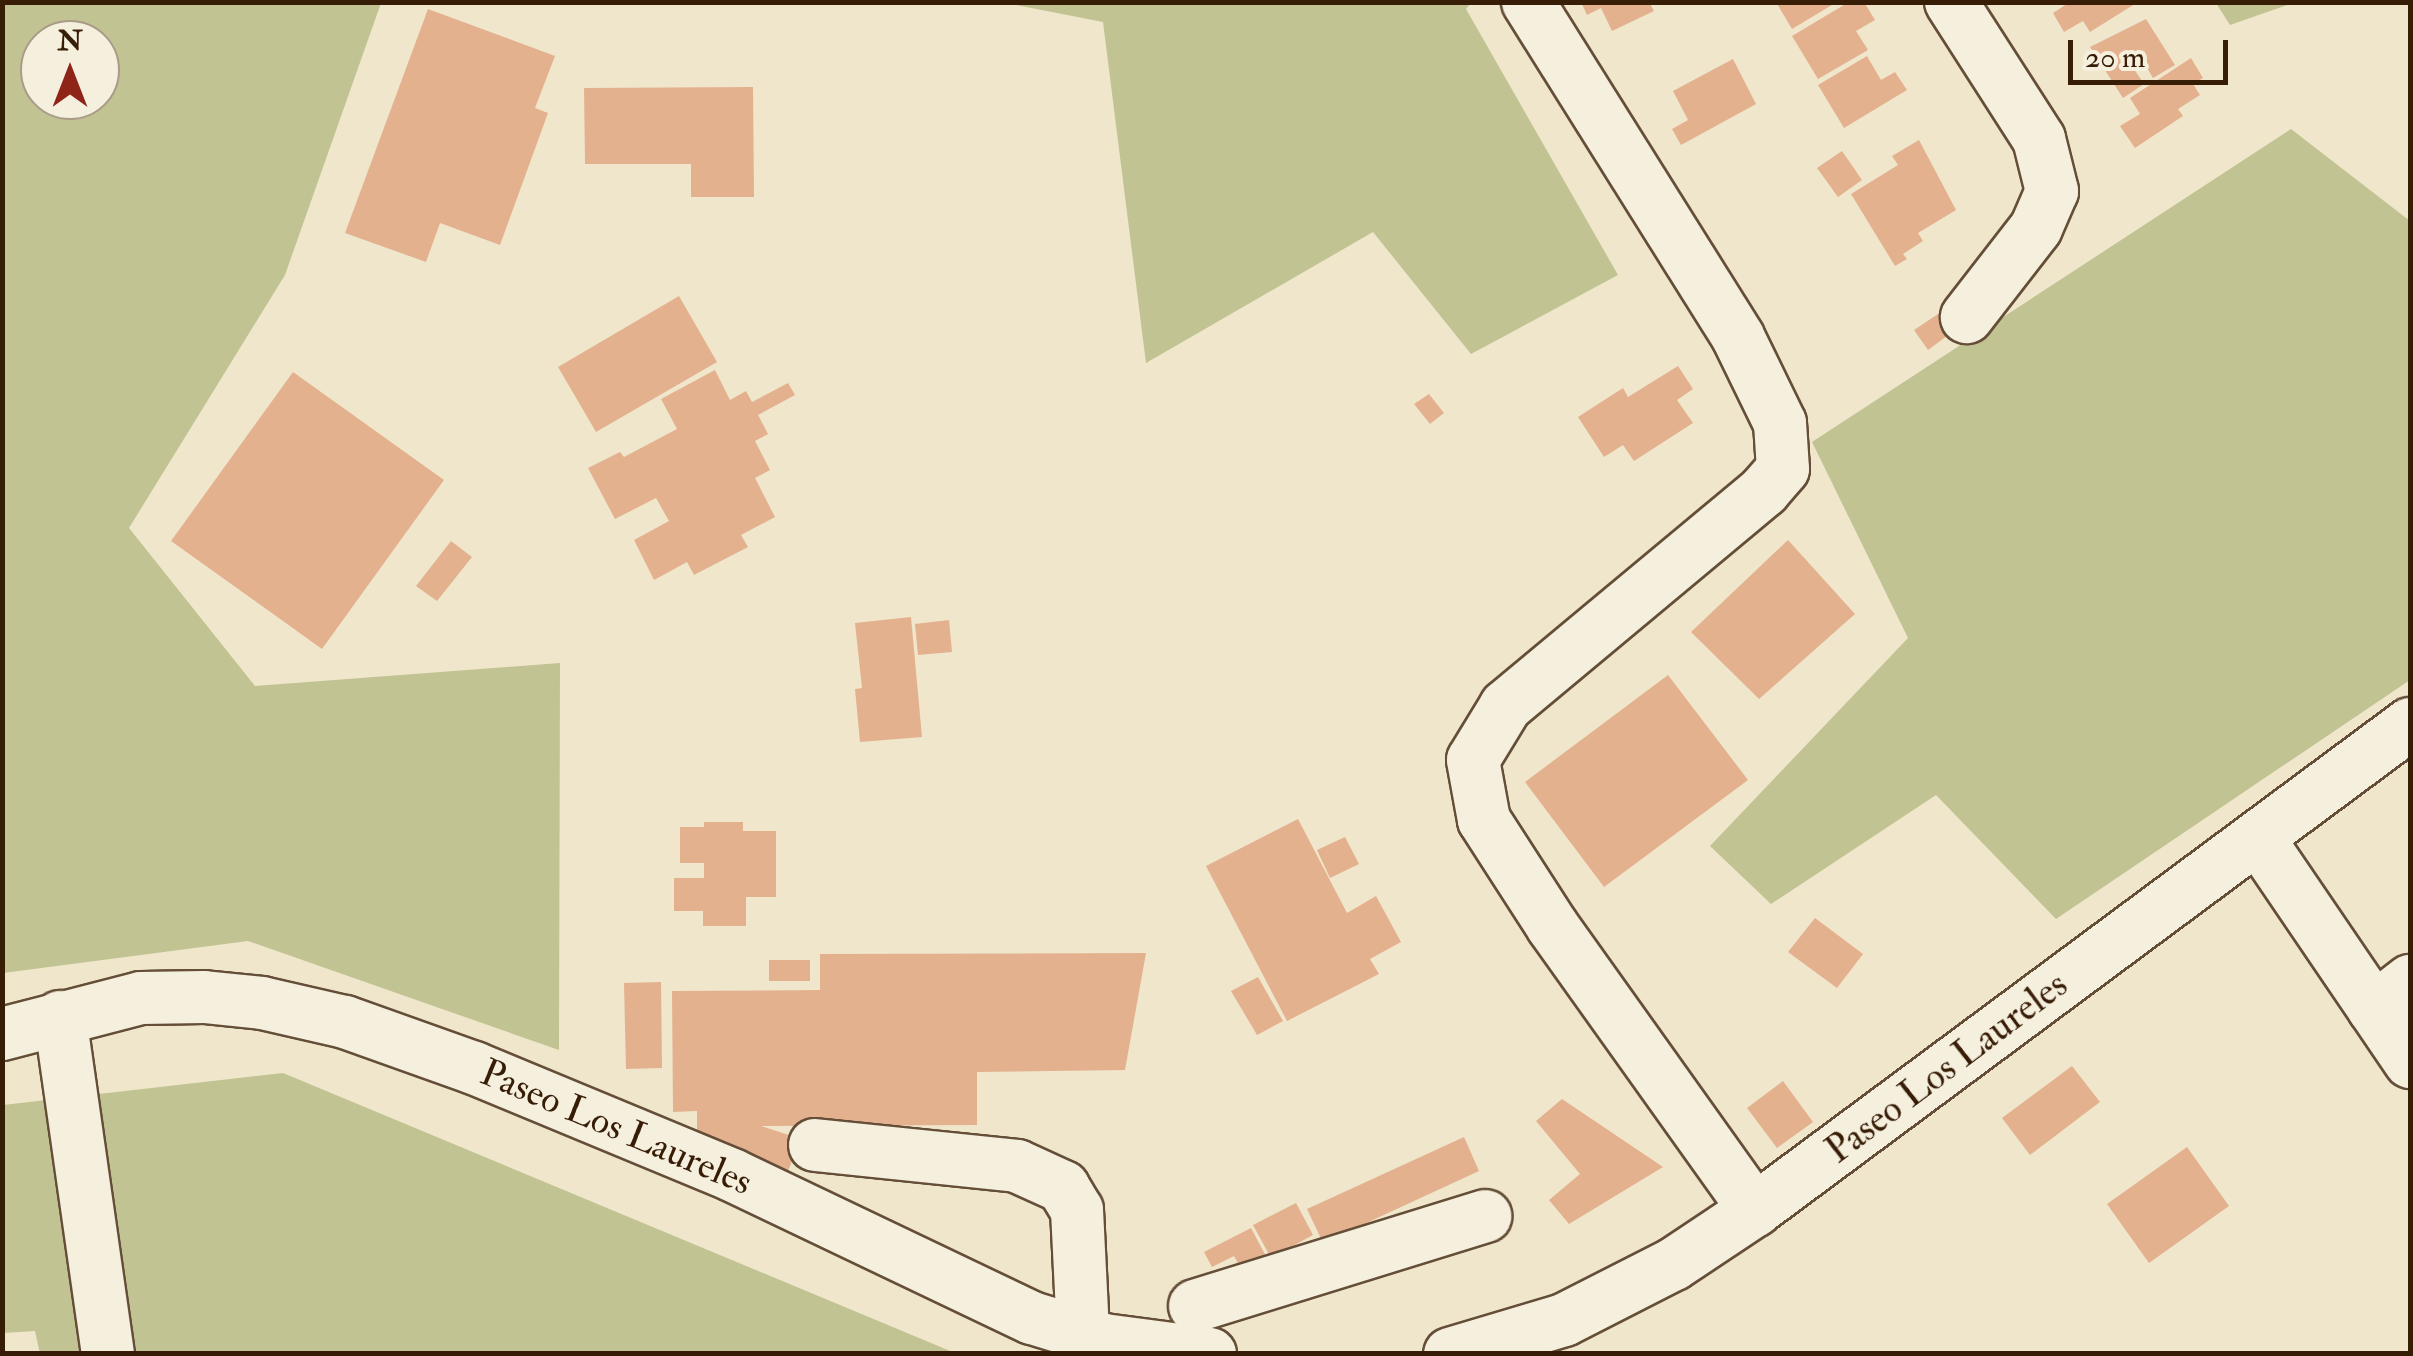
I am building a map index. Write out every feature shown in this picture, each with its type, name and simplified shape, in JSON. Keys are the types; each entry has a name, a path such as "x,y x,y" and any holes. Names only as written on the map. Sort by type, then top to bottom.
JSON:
{"street":[{"path":"1528,2 1738,338 1780,423 1783,469 1764,491 1506,706 1472,760 1484,820 1554,927 1756,1210"},
{"path":"1952,2 2039,140 2052,191 2036,228 1967,317"},
{"name":"Paseo Los Laureles","path":"1450,1354 1564,1320 1674,1264 1756,1210 2410,724"},
{"path":"2258,838 2392,995 2410,1062"},
{"name":"Paseo Los Laureles","path":"2,1034 141,998 204,997 262,1004 344,1022 474,1068 732,1174 1017,1311 1104,1340 1202,1330"},
{"path":"60,1017 108,1354"},
{"path":"816,1145 1017,1166 1062,1187 1076,1210 1083,1333"},
{"path":"1202,1330 1485,1216"}],"green space":[{"path":"2,3 381,3 285,275 129,528 255,686 560,663 559,1050 248,941 3,973"},
{"path":"1006,3 1471,3 1466,9 1618,275 1471,354 1373,232 1146,363 1103,22"},
{"path":"2216,3 2293,3 2230,25"},
{"path":"2291,129 2410,221 2410,680 2056,919 1936,795 1771,904 1710,846 1908,638 1812,442"},
{"path":"283,1073 955,1353 40,1354 35,1331 3,1333 3,1105"}],"building":[{"path":"1581,2 1649,2 1654,11 1612,31 1601,8 1587,15"},
{"path":"1776,2 1837,2 1792,29"},
{"path":"1849,2 1864,2 1875,20 1856,31 1868,50 1818,79 1792,36"},
{"path":"2070,2 2138,2 2090,32 2083,21 2064,32 2053,13"},
{"path":"428,9 555,56 535,108 548,113 500,245 440,223 426,262 345,233"},
{"path":"2146,19 2175,65 2153,78 2144,63 2134,69 2144,84 2123,98 2090,47"},
{"path":"1867,56 1881,80 1895,72 1907,90 1844,128 1818,85"},
{"path":"2191,58 2203,78 2193,84 2200,95 2178,109 2183,116 2135,148 2120,126 2140,114 2130,98"},
{"path":"1733,59 1756,104 1681,145 1672,129 1688,120 1673,91"},
{"path":"753,87 754,197 691,197 691,164 585,164 584,88"},
{"path":"1919,140 1956,210 1918,233 1923,241 1903,254 1907,259 1895,266 1851,194 1898,165 1892,156"},
{"path":"1842,151 1862,180 1838,197 1817,168"},
{"path":"679,296 717,362 596,432 558,367"},
{"path":"1941,312 1955,330 1928,350 1914,330"},
{"path":"1678,366 1693,389 1677,400 1693,423 1634,461 1623,445 1604,457 1578,417 1623,388 1628,397"},
{"path":"715,370 730,400 746,391 752,402 788,383 795,395 758,415 768,434 755,441 770,470 755,478 775,517 741,535 748,547 694,575 687,562 654,580 634,540 669,521 656,498 615,519 588,468 620,452 624,457 677,429 661,399"},
{"path":"293,372 444,480 322,649 171,541"},
{"path":"1429,394 1444,413 1430,424 1414,404"},
{"path":"1788,540 1855,614 1759,699 1691,632"},
{"path":"451,541 472,557 437,601 416,586"},
{"path":"911,617 922,737 860,742 855,689 862,688 855,623"},
{"path":"949,620 952,652 918,655 915,624"},
{"path":"1668,675 1748,780 1604,887 1525,782"},
{"path":"1298,819 1347,913 1376,896 1401,942 1370,959 1379,974 1287,1021 1206,866"},
{"path":"704,822 743,822 743,831 776,831 776,897 746,897 746,926 703,926 703,911 674,911 674,878 704,878 704,863 680,863 680,827 704,827"},
{"path":"1345,837 1359,864 1330,878 1317,850"},
{"path":"1815,918 1863,954 1837,988 1788,952"},
{"path":"1146,953 1125,1070 977,1072 977,1125 761,1126 801,1139 788,1171 697,1139 697,1111 673,1112 672,991 820,990 820,954"},
{"path":"769,960 810,960 810,981 769,981"},
{"path":"1258,977 1283,1021 1257,1035 1231,991"},
{"path":"661,982 662,1068 626,1069 624,983"},
{"path":"2072,1066 2100,1102 2030,1155 2002,1118"},
{"path":"1783,1081 1813,1122 1777,1148 1747,1108"},
{"path":"1562,1099 1663,1167 1569,1224 1549,1200 1580,1174 1536,1121"},
{"path":"1464,1137 1479,1171 1323,1243 1307,1209"},
{"path":"2187,1147 2229,1206 2149,1263 2107,1204"},
{"path":"1296,1203 1313,1235 1271,1258 1253,1225"},
{"path":"1251,1228 1267,1258 1243,1272 1234,1256 1212,1267 1204,1252"}]}
